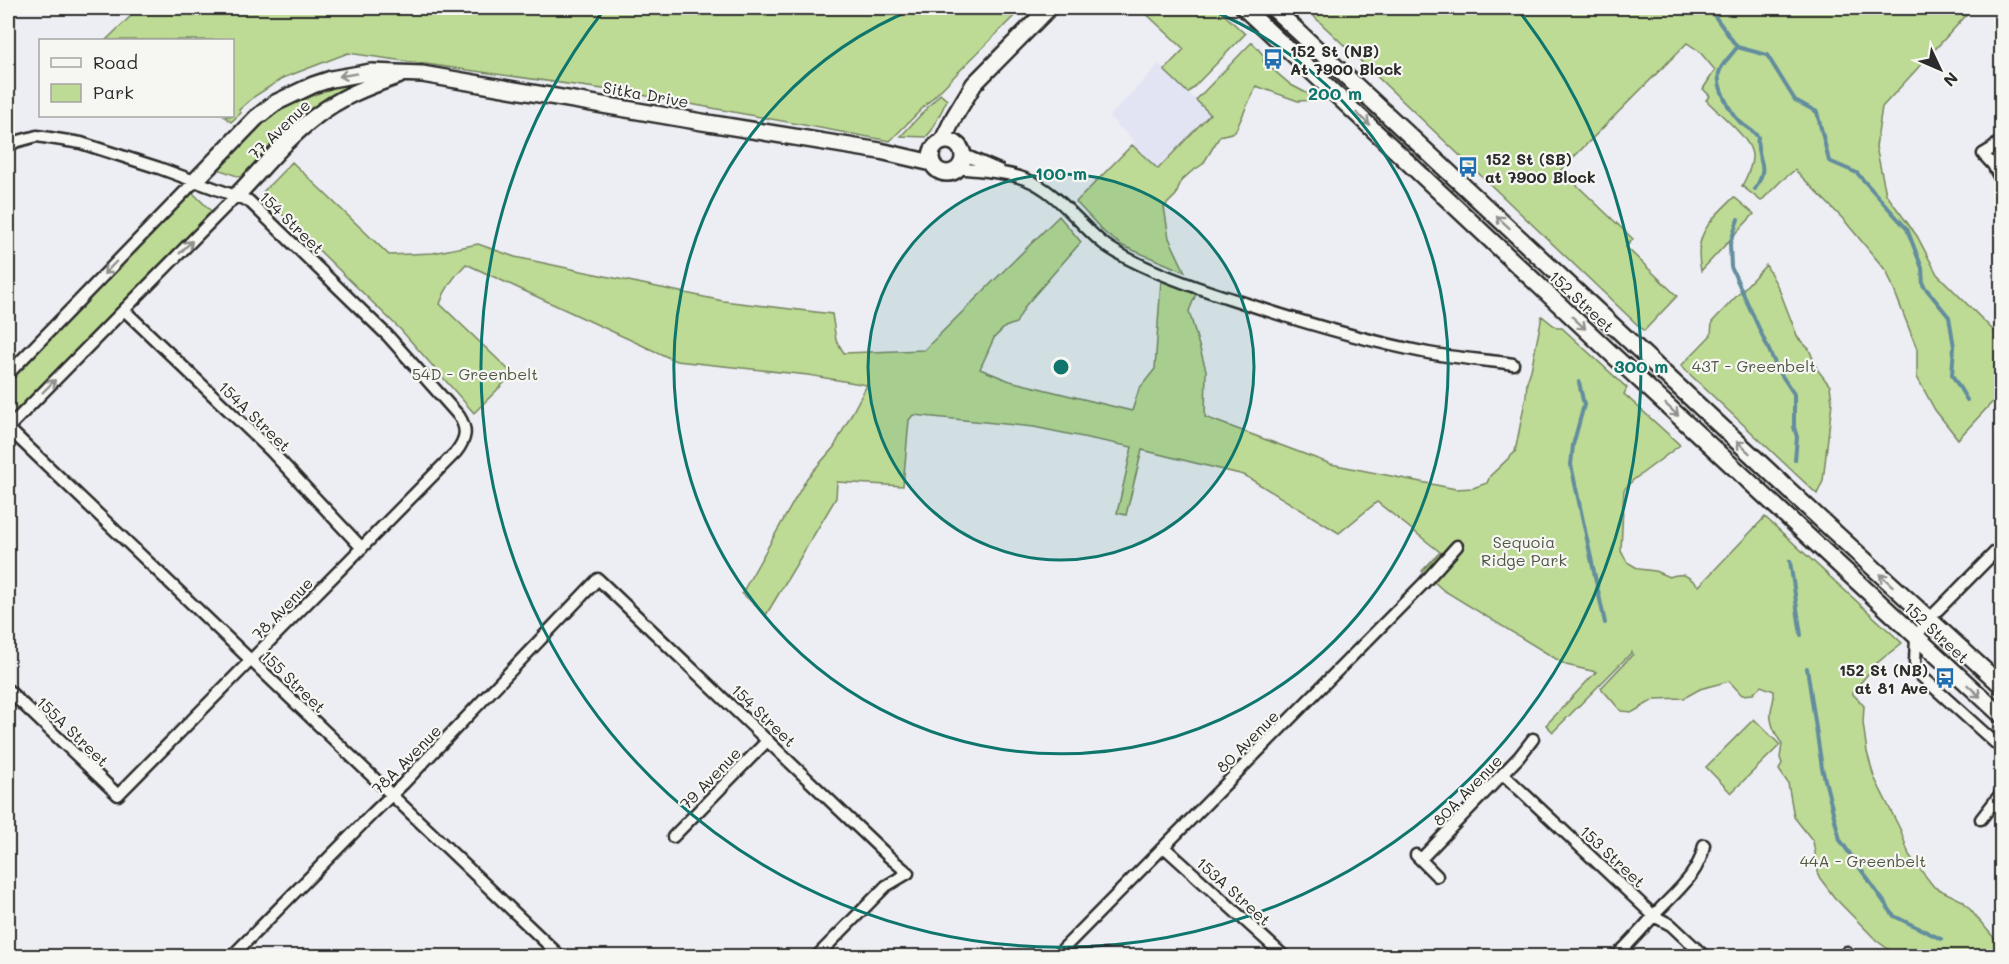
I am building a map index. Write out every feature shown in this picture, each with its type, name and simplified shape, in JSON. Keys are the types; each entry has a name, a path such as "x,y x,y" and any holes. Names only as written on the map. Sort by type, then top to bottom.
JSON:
{"main road":[{"path":"947,154 966,97 974,84 1049,8"},
{"name":"152 Street","path":"1244,8 2001,716"},
{"name":"152 Street","path":"1273,8 2001,686"},
{"name":"77 Avenue","path":"195,181 256,118 275,103 295,92 349,75 371,72 406,73"},
{"name":"Sitka Drive","path":"406,73 880,151 947,154"},
{"name":"77 Avenue","path":"237,195 315,116 351,94 406,73"}],"street":[{"name":"154 Street","path":"8,148 15,142 38,136 87,144 249,201 398,346 459,416 466,429 465,439"},
{"path":"2001,139 1983,154 1993,165 2001,182"},
{"path":"947,154 1039,185 1070,211 1099,241 1141,265 1200,289 1359,337 1430,353 1514,364"},
{"name":"77 Avenue","path":"8,374 195,181"},
{"name":"77 Avenue","path":"8,428 237,195"},
{"name":"154A Street","path":"123,310 271,451 362,548"},
{"name":"155 Street","path":"8,428 560,957"},
{"name":"78 Avenue","path":"117,795 456,452 465,439"},
{"path":"2001,545 1929,619 1916,637 1915,662 1918,673 2001,749"},
{"name":"80 Avenue","path":"1056,957 1423,584 1457,546"},
{"name":"154 Street","path":"598,579 908,873 886,886 817,957"},
{"name":"78A Avenue","path":"232,957 392,796 598,579"},
{"name":"155A Street","path":"8,690 117,795"},
{"name":"80A Avenue","path":"1437,876 1418,857 1503,774 1533,739"},
{"name":"79 Avenue","path":"673,837 768,740"},
{"name":"153 Street","path":"1503,774 1654,916 1671,925 1704,957"},
{"path":"1982,819 2001,792"},
{"path":"1616,957 1646,927 1693,873 1700,862 1704,845"},
{"name":"153A Street","path":"1164,847 1284,957"}],"shaded area":[{"path":"1159,64 1210,114 1157,169 1132,145 1135,142 1109,117"}],"green space":[{"path":"131,8 1022,8 890,141 631,93 348,53 283,78 255,96 239,110 241,113 231,122 225,117 234,117 234,39 107,39 135,12"},
{"path":"1140,8 1217,8 1245,34 1188,93 1164,70 1184,49"},
{"path":"1305,8 1973,8 1882,107 1876,147 1886,194 1917,236 1937,274 2001,338 2001,393 1958,439 1935,410 1917,377 1917,349 1887,272 1844,220 1795,170 1761,201 1742,186 1752,161 1750,148 1741,135 1706,100 1710,96 1703,89 1715,70 1699,51 1687,43 1561,170 1633,239 1626,247 1677,296 1644,331"},
{"path":"1252,42 1264,56 1263,61 1291,85 1320,100 1298,101 1256,86 1235,132 1220,136 1203,164 1181,181 1176,195 1164,207 1169,238 1185,272 1123,246 1105,233 1076,202 1132,145 1158,169 1210,114 1196,100"},
{"path":"372,76 245,179 215,168 262,121 288,102 317,88"},
{"path":"940,94 947,100 926,137 901,136"},
{"path":"292,162 389,255 433,253 478,244 515,257 723,301 832,314 836,340 844,353 924,350 1059,216 1081,242 1026,305 1016,323 1005,327 994,338 980,369 1010,381 1132,411 1139,389 1155,369 1161,280 1196,294 1189,311 1206,370 1205,417 1331,464 1456,489 1473,488 1487,483 1490,476 1515,452 1527,382 1542,316 1557,328 1562,328 1627,388 1624,394 1680,445 1632,481 1624,490 1621,551 1627,562 1639,569 1655,571 1669,577 1685,576 1699,586 1765,517 1902,643 1877,663 1852,693 1864,706 1863,723 1867,752 1874,777 1901,831 1909,855 1934,887 1963,901 2000,945 1999,956 1902,956 1895,954 1877,941 1834,897 1819,877 1813,841 1794,817 1788,783 1779,770 1782,763 1780,758 1782,744 1771,719 1774,691 1761,686 1753,694 1742,695 1729,681 1700,689 1684,698 1655,699 1633,712 1621,711 1601,688 1633,654 1632,652 1553,732 1546,725 1596,672 1566,665 1443,590 1422,571 1440,552 1377,502 1339,533 1244,475 1142,450 1126,515 1117,513 1132,447 1034,427 913,415 909,420 903,486 837,482 836,498 766,615 742,593 807,478 834,447 867,385 808,375 676,361 466,264 450,282 440,304 513,374 474,413 401,330 261,194"},
{"path":"192,192 212,212 18,410 8,400 8,382"},
{"path":"1734,197 1754,214 1701,271 1699,247 1706,229"},
{"name":"43T - Greenbelt","path":"1766,265 1779,289 1798,338 1809,349 1817,369 1830,386 1832,402 1823,481 1817,494 1681,366 1711,335 1712,322"},
{"path":"1754,719 1780,745 1731,793 1706,767"}],"waterway":[{"path":"1709,8 1737,47 1720,70 1719,82 1732,111 1740,122 1758,137 1757,145 1762,172 1755,189"},
{"path":"1737,47 1767,55 1795,100 1817,112 1829,161 1857,173 1907,229 1922,268 1923,285 1949,317 1954,347 1952,375 1967,400"},
{"path":"1738,219 1730,244 1731,267 1778,370 1794,394 1794,427 1797,437 1795,460"},
{"path":"1579,382 1584,405 1573,445 1571,465 1605,623"},
{"path":"1790,561 1801,635"},
{"path":"1807,668 1822,768 1840,840 1894,916 1941,939"}],"place":[{"name":"152 St (NB) At 7900 Block","path":"1273,59"},
{"name":"152 St (SB) at 7900 Block","path":"1468,167"},
{"name":"152 St (NB) at 81 Ave","path":"1945,678"}],"park label":[{"name":"54D - Greenbelt","path":"475,373"},
{"name":"Sequoia Ridge Park","path":"1524,550"},
{"name":"44A - Greenbelt","path":"1863,860"}]}
